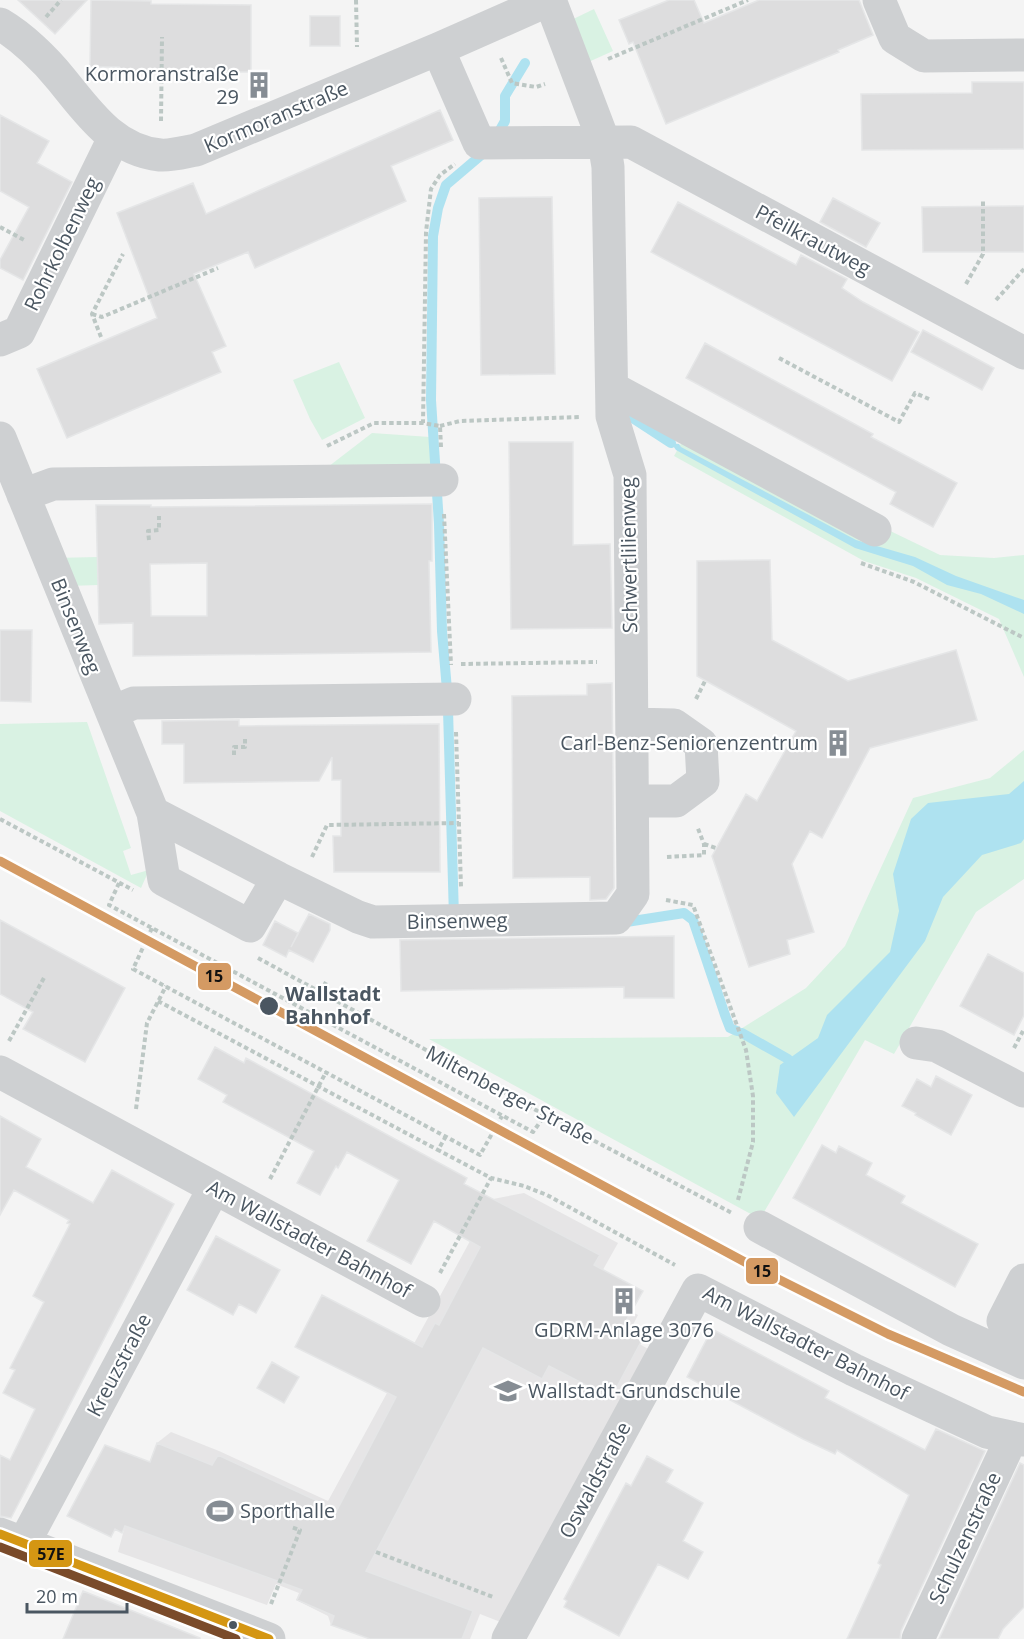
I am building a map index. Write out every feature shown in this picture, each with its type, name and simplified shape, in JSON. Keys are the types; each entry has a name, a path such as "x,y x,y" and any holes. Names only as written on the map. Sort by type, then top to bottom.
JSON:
{"street":[{"name":"Kormoranstraße","path":"0,24 23,42 59,77 93,118 114,138 160,155 196,150 550,0"},
{"name":"Schwertlilienweg","path":"550,0 604,142 608,167 612,402 630,475 633,894"},
{"path":"879,0 895,38 924,56 1024,55"},
{"path":"438,49 479,143 604,142"},
{"name":"Rohrkolbenweg","path":"0,340 19,332 114,138"},
{"name":"Pfeilkrautweg","path":"604,142 631,142 950,314 1023,350"},
{"path":"612,402 875,530"},
{"name":"Binsenweg","path":"0,438 153,813 164,880 250,926 288,882"},
{"path":"23,495 53,484 442,480"},
{"path":"112,712 134,703 455,699"},
{"path":"632,724 674,725 702,744 703,781 676,801 633,801"},
{"name":"Binsenweg","path":"153,813 358,917 373,922 616,918 633,894"},
{"path":"916,1043 937,1046 1024,1091"},
{"name":"Am Wallstadter Bahnhof","path":"3,1060 131,1144 424,1301"},
{"name":"Kreuzstraße","path":"12,1538 214,1188"},
{"path":"746,1220 951,1330 1024,1363"},
{"path":"1024,1280 1003,1321 1024,1332"},
{"name":"Am Wallstadter Bahnhof","path":"698,1290 854,1370 987,1432 1017,1438"},
{"name":"Oswaldstraße","path":"512,1633 698,1290"},
{"name":"Schulzenstraße","path":"918,1639 1005,1452 1017,1438"},
{"path":"12,1538 264,1637"}],"path":[{"path":"356,0 356,44 365,80"},
{"path":"488,27 512,83 536,87 748,0"},
{"path":"160,155 162,37"},
{"path":"423,423 426,232 431,189 440,175 479,143"},
{"path":"950,314 983,254 983,199"},
{"path":"101,337 92,314 123,254"},
{"path":"92,314 102,317 218,268"},
{"path":"979,329 992,304 1024,269"},
{"path":"779,358 899,422 915,393 929,399"},
{"path":"324,447 374,423 423,423 440,426 460,421 612,402"},
{"path":"440,426 451,664 455,699 463,921"},
{"path":"451,664 631,662"},
{"path":"0,819 136,892"},
{"path":"288,882 327,825 459,823"},
{"path":"633,859 704,855 704,844 699,830"},
{"path":"704,844 716,848"},
{"path":"119,883 109,905 533,1132 545,1115"},
{"path":"633,894 693,905 746,1050 753,1096 753,1142 741,1193 746,1220"},
{"path":"152,928 133,969 480,1155 502,1116"},
{"name":"Miltenberger Straße","path":"258,957 545,1115 746,1220"},
{"path":"3,1060 45,976"},
{"path":"321,991 326,982"},
{"path":"131,1144 147,1023 166,986"},
{"path":"158,1001 490,1178"},
{"path":"254,1209 326,1072"},
{"path":"438,1150 446,1136"},
{"name":"Am Wallstadter Bahnhof","path":"424,1301 490,1178 524,1186 547,1195 673,1262 698,1290"},
{"path":"264,1637 300,1530 291,1527"},
{"path":"376,1552 497,1598"}],"shaded area":[{"name":"Wallstadt-Grundschule","path":"524,1193 618,1243 591,1291 638,1315 627,1337 650,1350 503,1623 480,1614 470,1639 370,1639 331,1625 328,1616 296,1600 299,1593 276,1584 267,1605 118,1552 125,1526 157,1443 171,1432 219,1451 328,1501 493,1199"}],"green space":[{"path":"594,9 613,51 584,64 565,23"},
{"path":"339,362 365,418 322,440 293,380"},
{"path":"372,433 430,437 431,472 324,470"},
{"path":"683,440 882,527 940,555 994,558 1024,555 1024,677 999,619 916,578 864,561 674,456"},
{"path":"97,557 98,585 69,586 55,558"},
{"path":"87,722 131,848 123,851 131,875 149,870 141,888 0,811 0,724"},
{"path":"1024,750 1024,879 976,912 894,1054 865,1040 760,1219 429,1039 728,1037 806,988 845,946 913,798 990,778"}],"water":[{"path":"671,443 679,444 856,540 915,557 956,576 1024,600 1024,614 981,594 947,585 913,566 855,548 676,450"},
{"path":"1024,781 1024,839 1021,843 982,855 943,897 925,941 794,1117 776,1093 780,1065 818,1038 827,1015 890,952 899,911 893,874 911,819 928,803 1009,794"}],"building":[{"path":"18,0 87,0 55,34"},
{"path":"91,0 151,1 151,4 251,5 251,72 118,72 119,67 90,67"},
{"path":"669,0 694,0 704,23 759,0 859,0 873,35 838,50 839,52 666,124 633,42 629,44 619,20"},
{"path":"310,16 340,16 340,46 310,46"},
{"path":"972,82 1024,82 1024,149 862,150 861,94 972,93"},
{"path":"440,110 453,140 391,166 406,201 255,268 248,252 194,274 226,346 212,352 221,372 67,438 37,369 157,318 117,213 193,183 206,214"},
{"path":"0,115 49,141 37,163 72,182 23,280 0,268 0,260 29,207 0,191"},
{"path":"552,197 555,374 481,375 479,198"},
{"path":"833,198 880,223 866,247 820,222"},
{"path":"678,202 796,265 801,255 847,279 842,288 919,332 892,381 651,252"},
{"path":"1024,206 1024,252 923,252 922,207"},
{"path":"923,330 994,368 982,390 911,352"},
{"path":"705,343 873,434 871,437 957,483 933,527 890,504 896,492 686,378"},
{"path":"509,442 573,442 573,545 610,544 612,628 511,629"},
{"path":"432,504 432,561 429,561 431,652 133,656 133,623 99,624 96,505 151,505 151,507","holes":["207,563 207,616 151,616 150,564"]},
{"path":"770,560 772,640 848,681 956,650 977,720 870,748 822,838 810,831 792,864 814,932 787,940 790,954 749,967 712,856 746,794 757,801 796,731 697,676 697,561"},
{"path":"0,630 32,630 31,702 0,701"},
{"path":"612,683 614,888 606,899 590,900 590,877 513,878 512,696 587,695 587,684"},
{"path":"239,720 239,726 439,724 440,872 334,872 333,836 341,836 341,780 332,780 332,757 319,781 184,783 184,744 162,744 162,721"},
{"path":"309,914 330,924 330,930 313,962 289,950 286,957 263,945 275,921 298,933 291,947"},
{"path":"0,920 125,988 85,1062 23,1029 33,1012 0,994"},
{"path":"674,936 674,998 624,998 624,987 401,991 400,940"},
{"path":"988,954 1024,973 1024,1015 1014,1035 960,1006"},
{"path":"215,1047 244,1063 246,1058 467,1178 464,1184 600,1255 594,1265 643,1291 621,1330 642,1340 611,1398 549,1366 542,1379 483,1348 366,1571 473,1611 462,1639 370,1639 331,1625 334,1616 297,1600 302,1590 125,1526 122,1533 115,1529 111,1537 67,1516 105,1445 150,1462 157,1443 212,1465 218,1455 337,1510 396,1397 295,1347 322,1295 422,1347 435,1323 439,1325 480,1247 434,1221 411,1264 367,1241 399,1180 347,1152 338,1168 336,1166 320,1195 297,1183 314,1151 223,1102 227,1095 198,1079"},
{"path":"936,1076 972,1095 951,1135 902,1106 917,1079 931,1087"},
{"path":"0,1116 41,1139 26,1167 93,1203 112,1170 174,1204 11,1518 0,1516 0,1455 10,1460 35,1409 3,1393 15,1370 10,1368 44,1302 33,1296 70,1224 67,1223 69,1220 14,1190 0,1215"},
{"path":"822,1145 836,1153 839,1146 872,1163 866,1175 905,1196 901,1203 978,1244 955,1287 793,1198"},
{"path":"216,1236 280,1270 256,1313 239,1304 233,1315 187,1290"},
{"path":"712,1329 829,1391 825,1398 925,1450 936,1429 985,1451 901,1631 900,1639 847,1639 881,1565 878,1563 909,1495 837,1450 835,1454 803,1439 687,1377"},
{"path":"272,1362 299,1377 284,1403 257,1388"},
{"path":"647,1456 673,1470 666,1482 703,1503 683,1541 703,1552 688,1579 658,1564 619,1636 564,1607 567,1601 564,1599 626,1483 631,1486"},
{"path":"1020,1463 1024,1465 1024,1607 1003,1629 998,1639 939,1639"},
{"path":"83,1591 200,1638 200,1639 63,1639"}],"waterway":[{"path":"495,139 505,121 505,96 525,63"},
{"path":"447,690 431,400 433,236 438,208 446,185 486,151"},
{"path":"628,415 671,443"},
{"path":"448,710 454,917"},
{"path":"620,923 684,913 693,920 730,1028 737,1031"},
{"path":"742,1033 788,1059"}],"transit line":[{"name":"15","path":"0,861 756,1268 888,1334 1024,1392"},
{"name":"57E","path":"0,1534 269,1639"},
{"path":"0,1547 236,1639"}],"place":[{"name":"Kormoranstraße 29","path":"259,85"},
{"name":"Carl-Benz-Seniorenzentrum","path":"838,743"},
{"name":"Wallstadt Bahnhof","path":"269,1006"},
{"name":"GDRM-Anlage 3076","path":"624,1301"},
{"name":"Wallstadt-Grundschule","path":"508,1391"},
{"name":"Sporthalle","path":"220,1511"}]}
